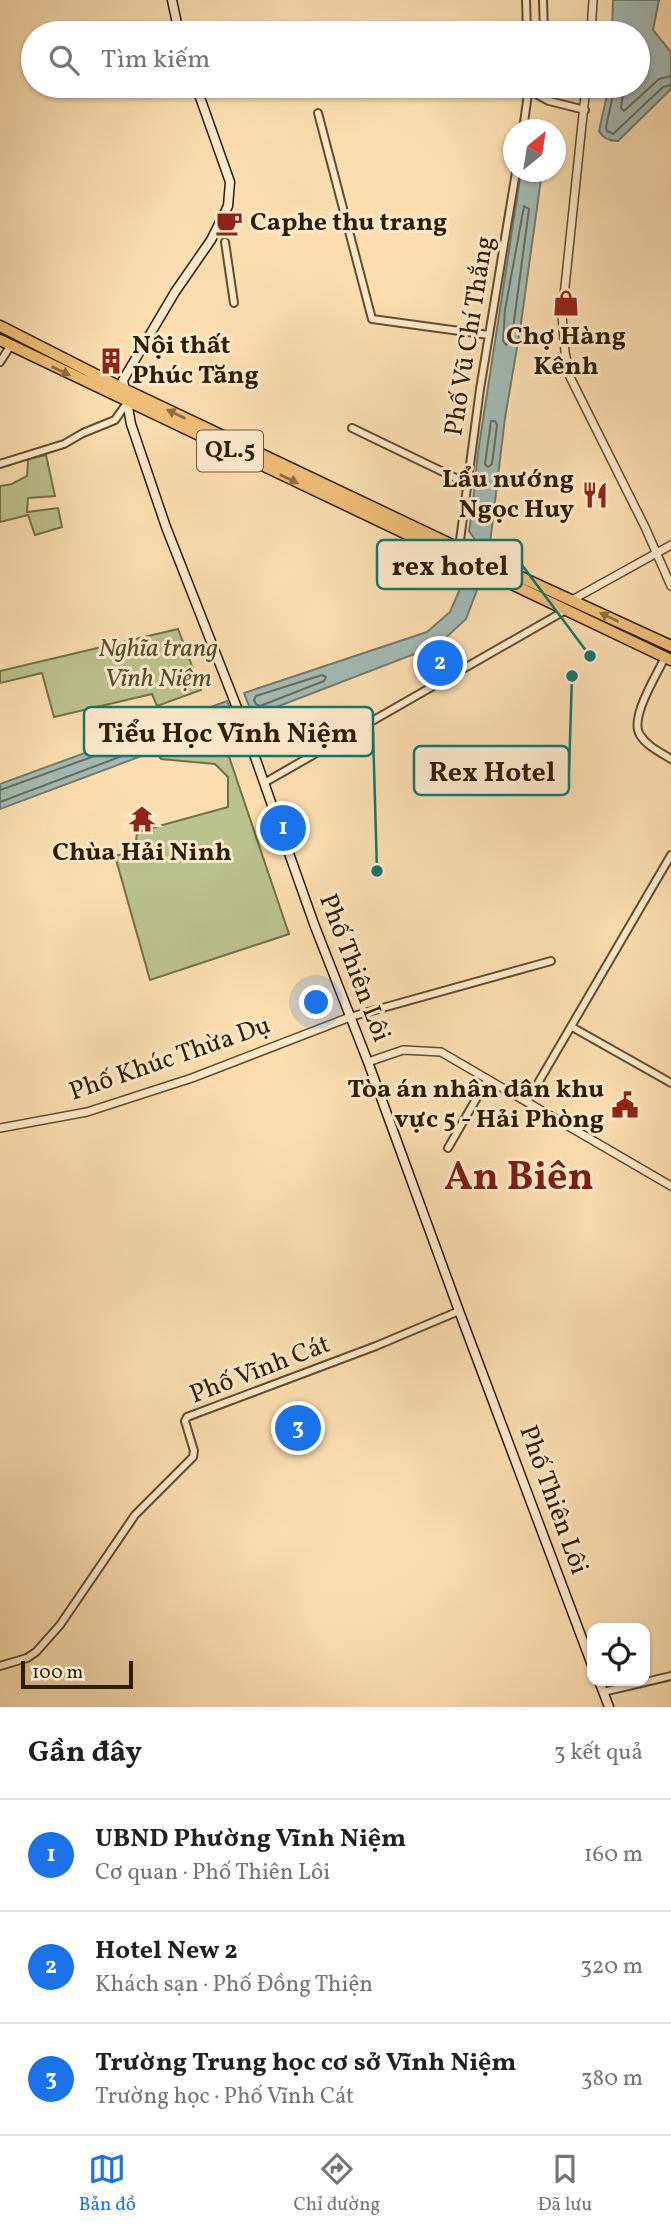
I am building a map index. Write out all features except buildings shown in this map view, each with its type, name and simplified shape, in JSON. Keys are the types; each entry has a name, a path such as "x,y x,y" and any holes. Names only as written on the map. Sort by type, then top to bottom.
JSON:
{"highway":[{"name":"QL.5","path":"0,326 122,388 459,548 489,568 566,610 668,659"},
{"name":"QL.5","path":"0,340 127,403 461,560 572,600 670,643"}],"main road":[{"path":"172,0 176,21"},
{"path":"122,388 123,380 175,292 205,250 229,206 230,182 200,98"},
{"name":"Phố Thiên Lôi","path":"122,388 131,424 166,527 243,723 314,924 587,1652"},
{"path":"601,1686 609,1707"}],"street":[{"path":"526,0 527,21"},
{"path":"542,0 543,21"},
{"path":"592,21 593,0"},
{"path":"525,119 528,98"},
{"path":"544,98 584,110"},
{"path":"585,98 562,315 565,352 570,377 671,586"},
{"path":"318,113 372,319 489,335"},
{"name":"Phố Vũ Chí Thắng","path":"459,548 466,483 514,182"},
{"path":"225,242 234,303"},
{"path":"0,362 10,345"},
{"path":"0,464 64,444 115,420 127,403"},
{"path":"352,428 466,483"},
{"path":"572,600 671,545"},
{"path":"264,783 566,610"},
{"path":"668,659 637,716 637,729 650,746 671,759"},
{"path":"527,1102 671,855"},
{"path":"349,1017 551,961"},
{"name":"Phố Khúc Thừa Dụ","path":"0,1128 87,1112 192,1079 349,1017"},
{"path":"572,1027 671,1083"},
{"path":"368,1062 404,1051 441,1052 671,1186"},
{"path":"448,1149 487,1080"},
{"name":"Phố Vĩnh Cát","path":"0,1666 27,1658 36,1652 60,1625 135,1515 193,1457 194,1451 185,1421 187,1417 376,1346 459,1311"},
{"path":"603,1692 671,1676"}],"green space":[{"path":"46,455 55,496 28,498 27,512 58,508 62,527 35,535 28,515 0,522 0,486 12,484 27,476 28,459"},
{"name":"Nghĩa trang Vĩnh Niệm","path":"178,629 201,690 157,706 152,694 54,717 42,673 0,683 0,671"},
{"path":"221,733 289,934 150,980 115,856 135,851 137,832 228,807 228,777 215,764 161,759 159,756"}],"water":[{"path":"613,0 659,0 653,30 671,52 671,89 618,141 607,139 599,131 606,98 650,98 650,21 612,21"},
{"path":"519,182 541,182 505,418 490,543 486,547 476,541 469,531 479,446"},
{"path":"462,584 477,590 466,619 438,645 253,716 244,693 427,632 450,612"},
{"path":"227,701 235,721 0,809 0,784"}],"place":[{"name":"Caphe thu trang","path":"229,223"},
{"name":"Chợ Hàng Kênh","path":"566,303"},
{"name":"Nội thất Phúc Tăng","path":"111,361"},
{"name":"Lẩu nướng Ngọc Huy","path":"595,495"},
{"name":"rex hotel","path":"590,656"},
{"name":"Hotel New 2","path":"440,663"},
{"name":"Rex Hotel","path":"572,676"},
{"name":"Chùa Hải Ninh","path":"142,819"},
{"name":"UBND Phường Vĩnh Niệm","path":"283,828"},
{"name":"Tiểu Học Vĩnh Niệm","path":"377,871"},
{"name":"Tòa án nhân dân khu vực 5 - Hải Phòng","path":"625,1105"},
{"name":"Trường Trung học cơ sở Vĩnh Niệm","path":"298,1428"}],"district":[{"name":"An Biên","path":"519,1179"}]}
